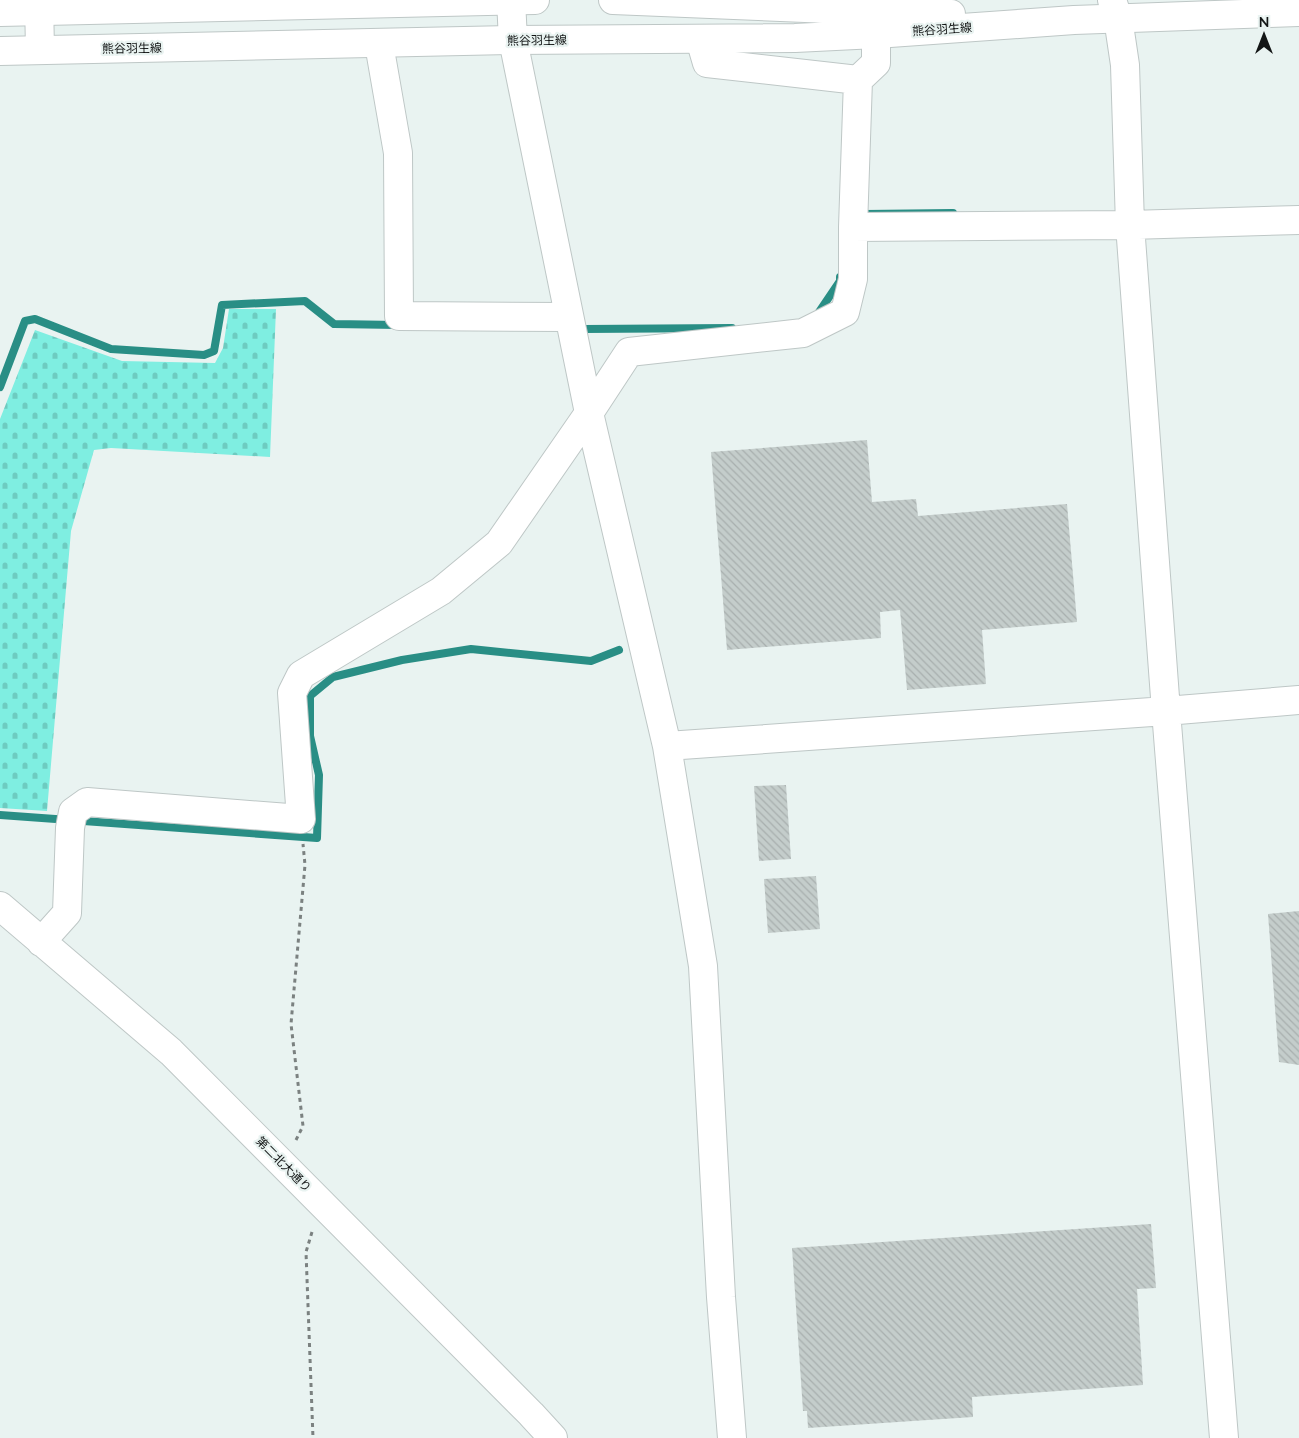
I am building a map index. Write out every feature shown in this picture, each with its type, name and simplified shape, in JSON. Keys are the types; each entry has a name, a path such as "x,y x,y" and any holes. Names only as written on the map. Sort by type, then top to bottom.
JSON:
{"street":[{"path":"511,0 513,40 589,413 667,746 703,966 721,1297 732,1438"},
{"path":"0,12 39,5 535,0"},
{"name":"熊谷羽生線","path":"613,0 1074,20"},
{"path":"39,5 40,50"},
{"path":"1115,9 1125,65 1130,225 1166,711 1224,1438"},
{"name":"熊谷羽生線","path":"0,51 513,40 794,38 1074,20 1115,9 1299,12"},
{"path":"41,942 67,913 72,820 87,802 301,819 292,693 301,675 441,591 499,543 629,352 803,333 845,312 853,279 858,80 876,63 876,34"},
{"path":"700,39 707,63 858,80"},
{"path":"379,44 398,153 399,316 569,317"},
{"path":"853,227 1130,225 1299,220"},
{"path":"667,746 1299,700"},
{"name":"第二北大通り","path":"0,906 171,1052 531,1414 552,1438"}],"path":[{"path":"279,1159 299,1136 303,1126 291,1024 305,865 304,854"},
{"path":"313,1438 306,1252 311,1233 331,1212"}],"green space":[{"path":"229,309 276,309 270,457 111,448 94,450 71,531 47,811 0,808 0,419 35,330 122,361 215,363 223,348"}],"building":[{"path":"867,440 872,502 916,499 918,516 1067,504 1077,622 982,630 986,684 907,690 900,610 880,612 881,638 727,650 711,452"},
{"path":"786,785 791,859 759,861 754,786"},
{"path":"816,876 820,929 768,933 764,879"},
{"path":"1299,911 1299,1065 1279,1062 1268,914"},
{"path":"1151,1224 1156,1288 1137,1289 1143,1385 972,1397 973,1417 808,1428 807,1411 803,1411 792,1248"}],"waterway":[{"path":"865,214 953,213"},
{"path":"817,315 840,281 840,277"},
{"path":"0,387 25,321 35,319 111,349 204,355 214,351 222,305 305,301 334,324 398,325"},
{"path":"584,329 732,328"},
{"path":"0,815 317,838 319,775 310,736 310,696 333,677 402,660 471,649 591,661 619,650"}]}
